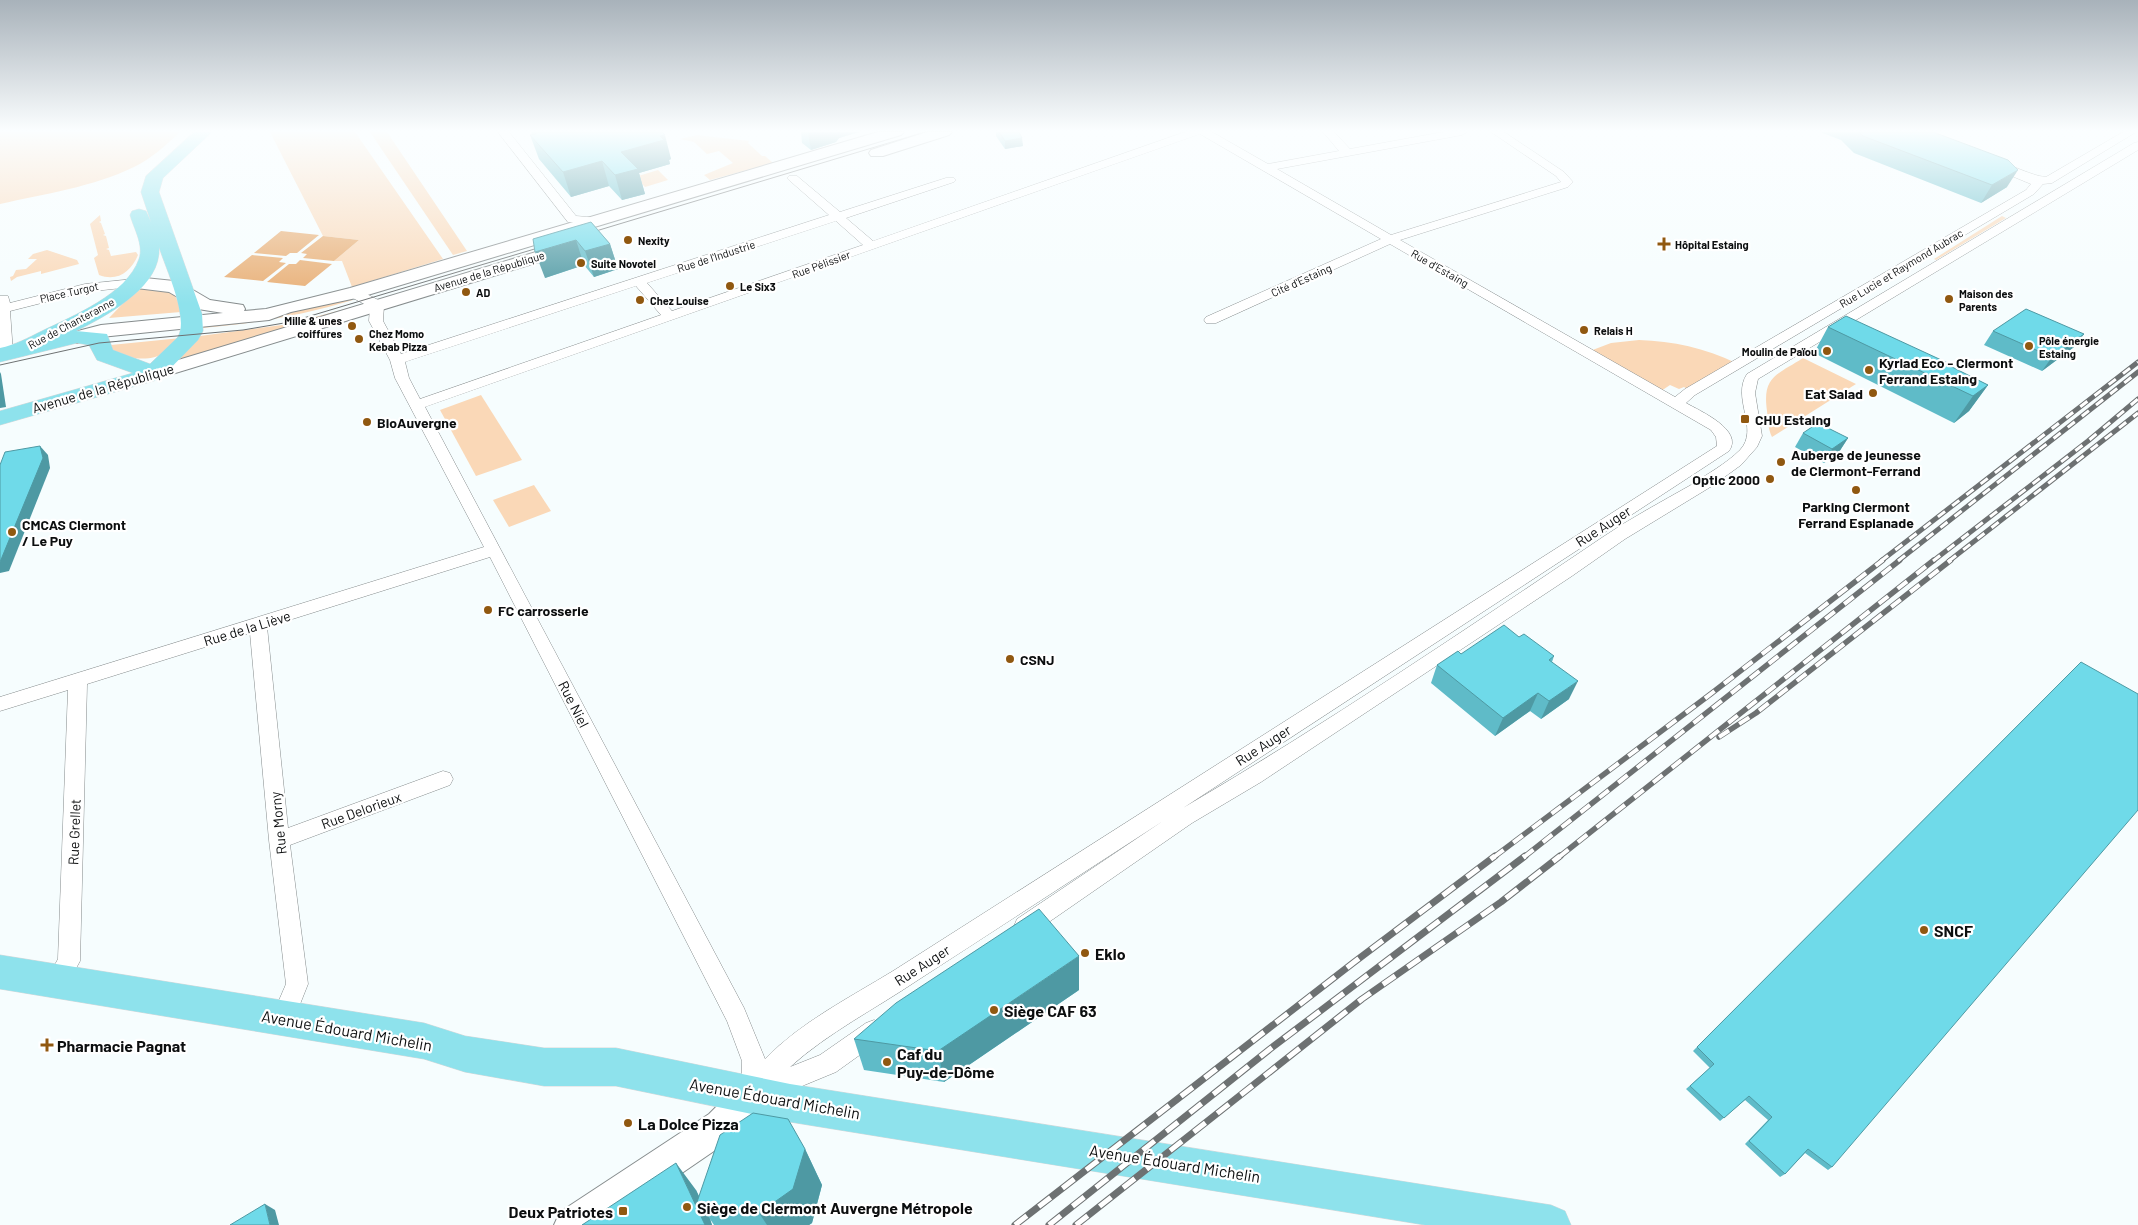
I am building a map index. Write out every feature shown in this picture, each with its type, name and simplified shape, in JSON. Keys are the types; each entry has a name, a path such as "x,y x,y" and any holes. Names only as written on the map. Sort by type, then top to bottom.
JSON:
{"main road":[{"name":"Rue de Chanteranne","path":"10,352 92,314 119,298 146,269 150,259 150,249 133,189"},
{"path":"10,352 77,336 100,335 100,350 105,357 136,366 152,374 187,340 192,331 193,322 150,189"},
{"name":"Avenue de la République","path":"100,335 128,329 269,314 286,308 354,293 568,224 595,221 703,189"},
{"path":"636,226 756,189"},
{"name":"Avenue de la République","path":"0,418 347,315 377,313 581,243"},
{"path":"135,283 164,284 184,292"},
{"name":"Avenue de la République","path":"184,292 198,302 209,306 234,309 286,308"},
{"name":"Rue de Chanteranne","path":"100,335 104,320 119,298"},
{"name":"Avenue Édouard Michelin","path":"0,972 424,1040 464,1054 544,1067 616,1067 754,1094 790,1103 943,1129 989,1134 1551,1225"},
{"path":"573,1225 721,1126 754,1094"}],"street":[{"path":"543,189 568,224"},
{"path":"805,189 872,246"},
{"name":"Rue de l'Industrie","path":"397,360 921,189"},
{"name":"Rue Pélissier","path":"417,405 1034,189"},
{"name":"Rue d'Estaing","path":"1303,189 1676,405"},
{"name":"Cité d'Estaing","path":"1211,320 1391,240 1551,189"},
{"name":"Rue Lucie et Raymond Aubrac","path":"1676,405 1690,392 2032,189"},
{"path":"1008,937 1185,817 1254,776 1566,572 1600,546 1682,497 1735,462 1746,454 1754,438 1748,393 1749,382 1752,377 2063,189"},
{"path":"638,281 670,317"},
{"name":"Place Turgot","path":"10,352 3,304 103,284 135,283"},
{"path":"354,293 377,313"},
{"name":"Rue Niel","path":"377,313 397,360 402,378 419,412 494,550 736,1016 754,1061 754,1094"},
{"name":"Rue Auger","path":"754,1094 761,1080 804,1039 901,979 1724,448 1726,443 1724,436 1716,427 1676,405"},
{"name":"Rue de la Liève","path":"0,704 494,550"},
{"name":"Rue Morny","path":"258,625 279,840 297,984 283,1018"},
{"name":"Rue Grellet","path":"57,981 69,961 79,700 78,679"},
{"name":"Rue Delorieux","path":"279,840 443,779"},
{"path":"754,1094 828,1064 891,1018"}],"shaded area":[{"path":"0,189 67,189 0,204"},
{"path":"299,189 395,189 443,259 352,287 342,261 334,261 359,240 323,236"},
{"path":"409,189 425,189 467,251 453,255"},
{"path":"100,215 101,221 99,222 105,234 103,235 106,236 109,248 106,249 109,250 111,256 136,252 138,255 127,271 117,276 106,277 99,275 94,258 98,255 90,224"},
{"path":"2002,216 2006,218 1936,260 1934,259"},
{"path":"281,231 319,235 297,253 290,253 286,256 254,253"},
{"path":"323,236 359,240 334,261 303,258 307,254 301,253"},
{"path":"47,250 77,260 79,264 41,274 41,271 17,277 11,281 10,277 13,276 16,270 26,269 37,259 28,259 33,254"},
{"path":"252,255 283,258 279,262 286,263 263,281 224,277"},
{"path":"300,260 332,264 305,286 267,282 289,264 296,264"},
{"path":"142,288 169,290 176,297 181,312 109,318 135,291"},
{"path":"347,298 353,300 278,318 202,328 204,323"},
{"path":"363,304 367,306 182,359 178,358 200,336 289,324"},
{"path":"181,338 168,351 148,358 127,357 114,353 111,345"},
{"path":"1639,340 1689,346 1713,353 1736,363 1689,390 1684,387 1679,389 1670,385 1661,391 1590,351 1611,343"},
{"path":"1803,358 1856,384 1772,437 1768,424 1766,399 1769,383 1779,373"},
{"path":"481,395 522,460 476,476 440,410"},
{"path":"534,485 551,511 509,527 493,500"}],"building":[{"path":"591,222 610,244 585,251 576,240 535,252 533,239"},
{"path":"2026,309 2084,334 2052,357 1993,331"},
{"path":"1846,316 1950,364 1948,365 1988,385 1973,396 1828,327"},
{"path":"1818,423 1848,438 1832,449 1803,433"},
{"path":"40,446 43,458 0,562 0,465 5,452"},
{"path":"1504,625 1519,637 1524,634 1554,656 1549,660 1578,681 1549,701 1538,693 1503,718 1437,665 1458,651 1461,654"},
{"name":"SNCF","path":"2081,662 2138,694 2138,810 1832,1167 1808,1149 1785,1174 1749,1141 1772,1117 1749,1096 1724,1118 1690,1086 1714,1064 1697,1047"},
{"path":"1039,909 1079,956 938,1051 854,1039 896,1003"},
{"path":"753,1113 788,1119 805,1149 793,1189 759,1213 697,1202 720,1135"},
{"path":"676,1163 705,1225 582,1225"},
{"path":"265,1204 270,1225 230,1225"}],"tram line":[{"path":"586,234 735,189"},
{"path":"0,365 99,343 243,330 290,322 548,245"}],"railway":[{"path":"1881,561 2138,362"},
{"path":"1898,561 2138,372"},
{"path":"1933,561 2088,441 2138,399"},
{"path":"1949,561 2138,413"},
{"path":"1494,857 1712,693 1883,560"},
{"path":"1524,857 1900,560"},
{"path":"1559,857 1934,560"},
{"path":"1719,737 1756,713 1951,560"},
{"path":"1015,1225 1353,963 1495,856"},
{"path":"1049,1225 1270,1049 1525,856"},
{"path":"1076,1225 1362,999 1501,902 1560,856"}],"place":[{"name":"Nexity","path":"628,240"},
{"name":"Hôpital Estaing","path":"1664,244"},
{"name":"Suite Novotel","path":"581,263"},
{"name":"Le Six3","path":"730,286"},
{"name":"AD","path":"466,292"},
{"name":"Maison des Parents","path":"1949,299"},
{"name":"Chez Louise","path":"640,300"},
{"name":"Mille & unes coiffures","path":"352,326"},
{"name":"Relais H","path":"1584,330"},
{"name":"Chez Momo Kebab Pizza","path":"359,339"},
{"name":"Pôle énergie Estaing","path":"2029,346"},
{"name":"Moulin de Païou","path":"1827,351"},
{"name":"Kyriad Eco - Clermont Ferrand Estaing","path":"1869,370"},
{"name":"Eat Salad","path":"1873,393"},
{"name":"CHU Estaing","path":"1745,419"},
{"name":"BioAuvergne","path":"367,422"},
{"name":"Auberge de jeunesse de Clermont-Ferrand","path":"1781,462"},
{"name":"Optic 2000","path":"1770,479"},
{"name":"Parking Clermont Ferrand Esplanade","path":"1856,490"},
{"name":"CMCAS Clermont / Le Puy","path":"12,532"},
{"name":"FC carrosserie","path":"488,610"},
{"name":"CSNJ","path":"1010,659"},
{"name":"SNCF","path":"1924,930"},
{"name":"Eklo","path":"1085,953"},
{"name":"Siège CAF 63","path":"994,1010"},
{"name":"Pharmacie Pagnat","path":"47,1045"},
{"name":"Caf du Puy-de-Dôme","path":"887,1062"},
{"name":"La Dolce Pizza","path":"628,1123"},
{"name":"Siège de Clermont Auvergne Métropole","path":"687,1207"},
{"name":"Deux Patriotes","path":"623,1211"}]}
